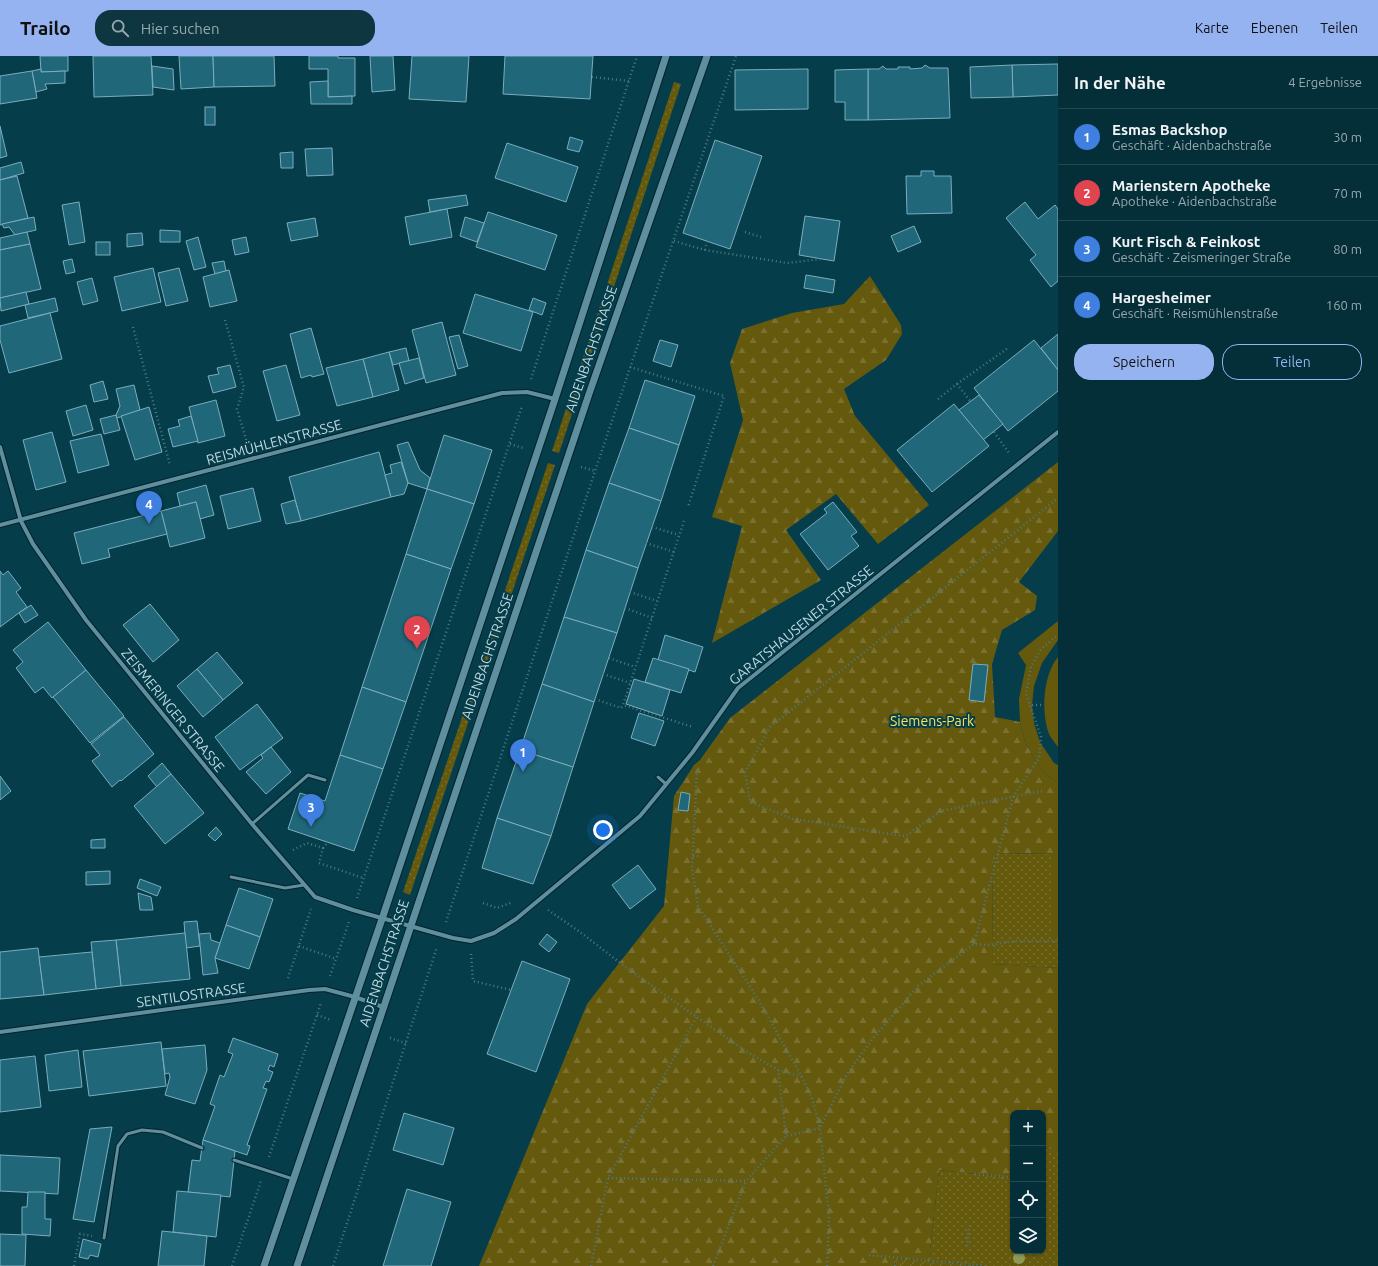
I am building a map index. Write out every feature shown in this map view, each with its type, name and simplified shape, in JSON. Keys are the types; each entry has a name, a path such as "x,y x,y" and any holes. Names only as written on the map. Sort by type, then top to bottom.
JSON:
{"street":[{"name":"AIDENBACHSTRASSE","path":"264,1266 555,399 666,56"},
{"name":"AIDENBACHSTRASSE","path":"297,1266 589,394 707,56"},
{"name":"REISMÜHLENSTRASSE","path":"0,526 502,393 527,392 555,399"},
{"name":"GARATSHAUSENER STRASSE","path":"397,923 471,941 494,933 516,918 640,816 692,753 738,688 1058,432"},
{"name":"ZEISMERINGER STRASSE","path":"0,447 20,520 33,544 86,620 252,824 315,897 397,923"},
{"name":"SENTILOSTRASSE","path":"0,1032 283,994 325,990 355,997 383,1007"}],"lane":[{"path":"252,824 308,775 325,780"},
{"path":"658,777 666,784"},
{"path":"231,877 285,888 304,885"},
{"path":"104,1238 118,1146 127,1134 142,1130 163,1132 202,1148"},
{"path":"234,1160 293,1179"}],"path":[{"path":"232,1266 527,392 601,167 618,108 637,56"},
{"path":"333,1266 630,367 736,56"},
{"path":"592,77 629,81"},
{"path":"745,232 761,237"},
{"path":"674,241 704,250 787,263 821,259"},
{"path":"704,250 707,241"},
{"path":"225,320 244,387 237,409 251,459"},
{"path":"133,327 174,480"},
{"path":"938,399 1008,348"},
{"path":"630,367 724,396 688,507"},
{"path":"957,384 971,402"},
{"path":"994,432 1018,464"},
{"path":"1042,791 941,811 905,836 793,819 750,802 745,772 770,727 1058,498"},
{"path":"595,699 621,708 623,705 684,521"},
{"path":"652,527 680,535"},
{"path":"646,543 674,552"},
{"path":"630,592 657,602"},
{"path":"625,608 652,618"},
{"path":"820,1128 847,1074 871,1041 918,986 974,944 1013,797 1039,758 1041,737 1026,694 1031,667 1041,649 1058,635"},
{"path":"609,658 635,667"},
{"path":"603,674 630,683"},
{"path":"623,705 707,732"},
{"path":"1032,705 1044,705"},
{"path":"692,753 697,759 692,868 698,906 758,999 802,1077 813,1101 820,1128 829,1216 827,1266"},
{"path":"281,857 307,843 323,848"},
{"path":"327,843 323,848 319,863 363,878"},
{"path":"693,856 701,856"},
{"path":"283,994 315,897"},
{"path":"537,901 628,969 744,1050 778,1070 802,1077"},
{"path":"974,944 988,945 1016,940 1058,940"},
{"path":"299,946 336,959"},
{"path":"472,964 473,981 511,990"},
{"path":"591,1266 608,1178 696,1016"},
{"path":"778,1070 786,1136"},
{"path":"713,1266 746,1181 786,1136 820,1128"},
{"path":"975,1174 1010,1178"},
{"path":"608,1178 746,1181"},
{"path":"967,1246 969,1226"},
{"path":"74,1266 80,1234 104,1238"},
{"path":"869,1255 985,1266"},
{"path":"895,1266 896,1258"}],"green space":[{"path":"674,82 681,84 559,453 552,451"},
{"path":"870,276 901,325 902,334 886,360 844,389 855,416 929,505 878,544 836,494 786,530 821,580 712,643 742,526 712,517 743,420 730,363 742,329 792,313 844,304"},
{"name":"Siemens-Park","path":"1058,462 1058,531 1019,582 1037,596 1035,610 1002,630 992,664 995,717 1020,722 1025,742 1043,772 1058,783 1058,854 993,853 992,964 1058,968 1058,1151 1046,1149 1046,1110 1010,1110 1010,1178 939,1170 929,1261 896,1258 895,1266 479,1266 587,1004 664,906 674,796 694,765 700,760 730,718"},
{"path":"548,463 555,465 410,895 403,892"},
{"path":"1058,621 1058,640 1042,663 1034,686 1032,705 1034,723 1040,742 1054,763 1058,765 1058,783 1043,772 1025,742 1020,722 1019,699 1026,665 1018,653"},
{"path":"1058,657 1058,747 1049,734 1046,725 1044,705 1046,683"},
{"path":"993,853 1052,854 1052,936 1058,937 1058,968 992,964"},
{"path":"1052,854 1058,854 1058,937 1052,937"},
{"path":"1046,1149 1058,1151 1058,1266 985,1266 929,1261 939,1170 1010,1178 1010,1254 1046,1254"},
{"path":"896,1258 984,1266 895,1266"}],"building":[{"path":"40,56 68,56 68,71 41,72"},
{"path":"93,56 151,56 153,95 94,97"},
{"path":"179,56 213,56 214,87 181,89"},
{"path":"213,56 274,56 275,86 214,87"},
{"path":"309,56 338,56 338,58 355,58 355,96 328,97 328,69 309,69"},
{"path":"370,56 393,56 395,90 372,92"},
{"path":"412,56 469,56 466,102 409,99"},
{"path":"505,56 593,56 590,99 503,94"},
{"path":"1058,64 1058,95 1013,97 1012,65"},
{"path":"925,65 930,68 948,68 950,118 868,120 868,69 879,69 883,66 886,69 910,67 910,69 922,68"},
{"path":"1012,65 1013,97 971,98 970,67"},
{"path":"152,66 173,69 174,90 153,87"},
{"path":"41,69 41,72 65,71 65,83 45,84 47,89 36,92 32,71"},
{"path":"808,69 808,109 735,110 735,70"},
{"path":"868,69 868,120 845,120 845,102 835,102 835,70"},
{"path":"32,71 37,98 0,104 0,76"},
{"path":"328,81 328,97 352,96 352,104 311,104 310,82"},
{"path":"205,107 215,107 215,125 205,125"},
{"path":"0,126 7,156 0,158"},
{"path":"570,137 583,141 579,152 567,149"},
{"path":"715,140 762,156 730,249 683,233"},
{"path":"507,143 578,167 566,202 495,178"},
{"path":"332,148 333,175 307,176 305,149"},
{"path":"293,152 293,168 281,168 280,153"},
{"path":"21,162 24,173 0,180 0,168"},
{"path":"921,171 934,171 934,176 951,176 952,213 907,214 906,176 921,176"},
{"path":"17,176 28,218 0,225 0,180"},
{"path":"466,195 468,205 430,212 428,200"},
{"path":"79,202 85,242 69,245 62,205"},
{"path":"1025,202 1038,219 1055,205 1058,209 1058,281 1051,287 1030,260 1036,255 1006,218"},
{"path":"447,209 452,237 410,245 405,217"},
{"path":"488,212 557,235 545,270 476,247"},
{"path":"805,216 840,221 834,261 799,255"},
{"path":"34,217 36,230 15,235 9,227 4,228 2,224"},
{"path":"465,217 484,223 477,242 460,236"},
{"path":"315,218 318,236 291,241 287,223"},
{"path":"914,226 921,242 898,252 891,236"},
{"path":"160,230 180,231 180,242 160,242"},
{"path":"27,232 30,244 0,250 0,238"},
{"path":"142,233 143,245 127,247 127,234"},
{"path":"198,237 206,267 194,270 186,241"},
{"path":"246,237 249,252 235,255 232,240"},
{"path":"96,242 110,242 110,255 96,255"},
{"path":"30,244 41,289 0,298 0,250"},
{"path":"72,259 75,272 66,274 63,261"},
{"path":"224,261 226,271 215,274 212,263"},
{"path":"153,268 161,302 122,311 114,277"},
{"path":"179,268 188,301 166,306 158,273"},
{"path":"229,270 237,301 210,307 203,277"},
{"path":"806,275 835,280 833,293 804,288"},
{"path":"92,278 98,301 83,305 77,282"},
{"path":"26,292 29,304 1,311 0,298"},
{"path":"475,294 533,312 521,351 463,333"},
{"path":"55,298 58,311 28,318 25,305"},
{"path":"533,298 546,303 542,315 529,310"},
{"path":"50,313 62,359 9,373 0,340 0,326"},
{"path":"442,322 456,375 426,383 412,330"},
{"path":"311,328 324,374 312,377 311,375 301,378 290,334"},
{"path":"1058,334 1058,370 1041,348"},
{"path":"459,335 468,366 458,369 449,337"},
{"path":"660,340 678,345 671,367 653,361"},
{"path":"1034,340 1058,370 1058,391 1008,431 974,388"},
{"path":"406,348 409,361 393,365 389,352"},
{"path":"389,352 399,390 373,397 363,359"},
{"path":"419,358 424,378 405,384 399,363"},
{"path":"363,359 373,397 337,406 326,368"},
{"path":"230,365 236,387 213,393 208,376 219,374 217,368"},
{"path":"286,365 300,415 277,421 263,371"},
{"path":"645,380 695,396 679,445 629,428"},
{"path":"103,381 108,399 94,402 90,385"},
{"path":"134,385 140,410 117,418 116,415 120,406 116,389"},
{"path":"979,395 1003,424 983,440 959,410"},
{"path":"216,400 225,436 198,443 189,407"},
{"path":"954,404 989,446 932,492 897,450"},
{"path":"86,405 93,430 73,436 66,411"},
{"path":"149,407 162,452 135,460 121,416"},
{"path":"116,415 120,430 104,434 100,419"},
{"path":"191,416 198,441 173,447 168,429 180,426 178,420"},
{"path":"629,428 679,445 661,501 609,483"},
{"path":"52,432 66,482 36,490 23,440"},
{"path":"101,434 109,465 78,473 70,441"},
{"path":"444,435 492,450 474,504 427,489"},
{"path":"408,442 420,470 430,478 427,489 408,483 397,445"},
{"path":"379,452 391,497 301,521 289,477"},
{"path":"401,462 408,483 404,494 391,497 385,475 392,473 390,465"},
{"path":"609,483 661,501 638,568 586,550"},
{"path":"206,485 214,515 200,519 196,502 180,506 177,493"},
{"path":"253,488 261,521 228,529 220,496"},
{"path":"427,489 474,504 451,569 406,554"},
{"path":"295,500 301,521 286,524 281,504"},
{"path":"196,502 205,538 170,547 161,511"},
{"path":"833,502 857,532 851,536 859,546 828,570 800,534 827,513 824,509"},
{"path":"161,511 167,534 108,549 110,557 82,564 74,533"},
{"path":"586,550 638,568 617,633 564,617"},
{"path":"406,554 451,569 406,702 362,687"},
{"path":"0,571 3,575 8,571 21,588 16,592 27,607 0,627"},
{"path":"150,604 179,640 153,662 123,625"},
{"path":"31,605 38,615 25,623 19,613"},
{"path":"564,617 617,633 594,702 542,684"},
{"path":"48,622 86,670 52,698 43,687 35,693 16,668 23,662 13,650"},
{"path":"665,635 703,647 695,672 658,660"},
{"path":"217,652 243,683 223,700 197,669"},
{"path":"653,658 689,669 681,693 645,682"},
{"path":"973,664 988,665 984,702 969,700"},
{"path":"197,669 223,700 203,717 177,686"},
{"path":"86,670 124,716 90,743 53,697"},
{"path":"634,679 670,690 662,716 626,704"},
{"path":"542,684 594,702 573,767 520,750"},
{"path":"362,687 406,702 383,769 340,755"},
{"path":"257,704 283,738 240,770 215,737"},
{"path":"639,713 664,721 655,746 631,738"},
{"path":"124,717 154,754 112,787 92,761 100,755 91,744"},
{"path":"271,747 291,772 266,794 246,772 263,758 261,755"},
{"path":"520,750 573,767 551,836 497,818"},
{"path":"340,755 383,769 354,851 288,829 300,793 325,801"},
{"path":"162,763 171,774 157,787 148,776"},
{"path":"171,774 204,813 165,844 134,806"},
{"path":"0,776 11,791 0,800"},
{"path":"681,792 690,794 688,811 678,810"},
{"path":"497,818 551,836 533,884 482,868"},
{"path":"216,827 222,834 215,841 208,835"},
{"path":"105,839 105,848 91,848 91,840"},
{"path":"638,865 656,889 630,909 612,885"},
{"path":"110,871 110,884 86,885 86,872"},
{"path":"140,879 161,887 157,896 137,888"},
{"path":"239,888 273,899 260,937 226,925"},
{"path":"138,893 151,897 153,910 140,910"},
{"path":"197,921 200,946 186,948 184,922"},
{"path":"226,925 260,937 249,969 215,958"},
{"path":"185,933 190,979 121,986 116,940"},
{"path":"210,933 211,940 220,943 215,958 218,973 203,975 199,934"},
{"path":"547,934 557,942 549,952 539,944"},
{"path":"116,940 121,986 96,989 91,942"},
{"path":"38,948 44,995 0,999 0,952"},
{"path":"92,952 96,989 44,995 39,957"},
{"path":"522,961 570,979 536,1072 487,1054"},
{"path":"233,1038 278,1054 274,1067 270,1065 268,1070 273,1072 269,1082 266,1081 263,1088 267,1089 247,1145 250,1146 247,1155 203,1140 215,1106 210,1104 220,1075 224,1077 233,1054 228,1052"},
{"path":"161,1042 166,1086 89,1096 83,1051"},
{"path":"205,1045 207,1070 195,1104 165,1095 170,1077 169,1073 165,1074 162,1049"},
{"path":"78,1050 82,1087 49,1091 45,1055"},
{"path":"35,1056 41,1107 0,1112 0,1060"},
{"path":"404,1113 454,1128 443,1165 393,1150"},
{"path":"112,1127 94,1222 73,1219 90,1129"},
{"path":"203,1140 235,1151 230,1197 188,1192 192,1160 200,1161"},
{"path":"0,1155 60,1158 58,1194 0,1191"},
{"path":"407,1189 451,1202 431,1266 383,1266"},
{"path":"177,1191 221,1195 216,1237 173,1232"},
{"path":"28,1192 45,1192 45,1219 51,1219 50,1236 22,1234 22,1207 27,1207"},
{"path":"162,1231 207,1236 204,1266 158,1266"},
{"path":"0,1234 26,1235 25,1266 0,1266"},
{"path":"83,1239 101,1244 98,1257 90,1255 88,1259 79,1257"}],"place":[{"name":"Hargesheimer","path":"149,524"},
{"name":"Marienstern Apotheke","path":"417,649"},
{"name":"Esmas Backshop","path":"523,772"},
{"name":"Kurt Fisch & Feinkost","path":"311,827"}]}
